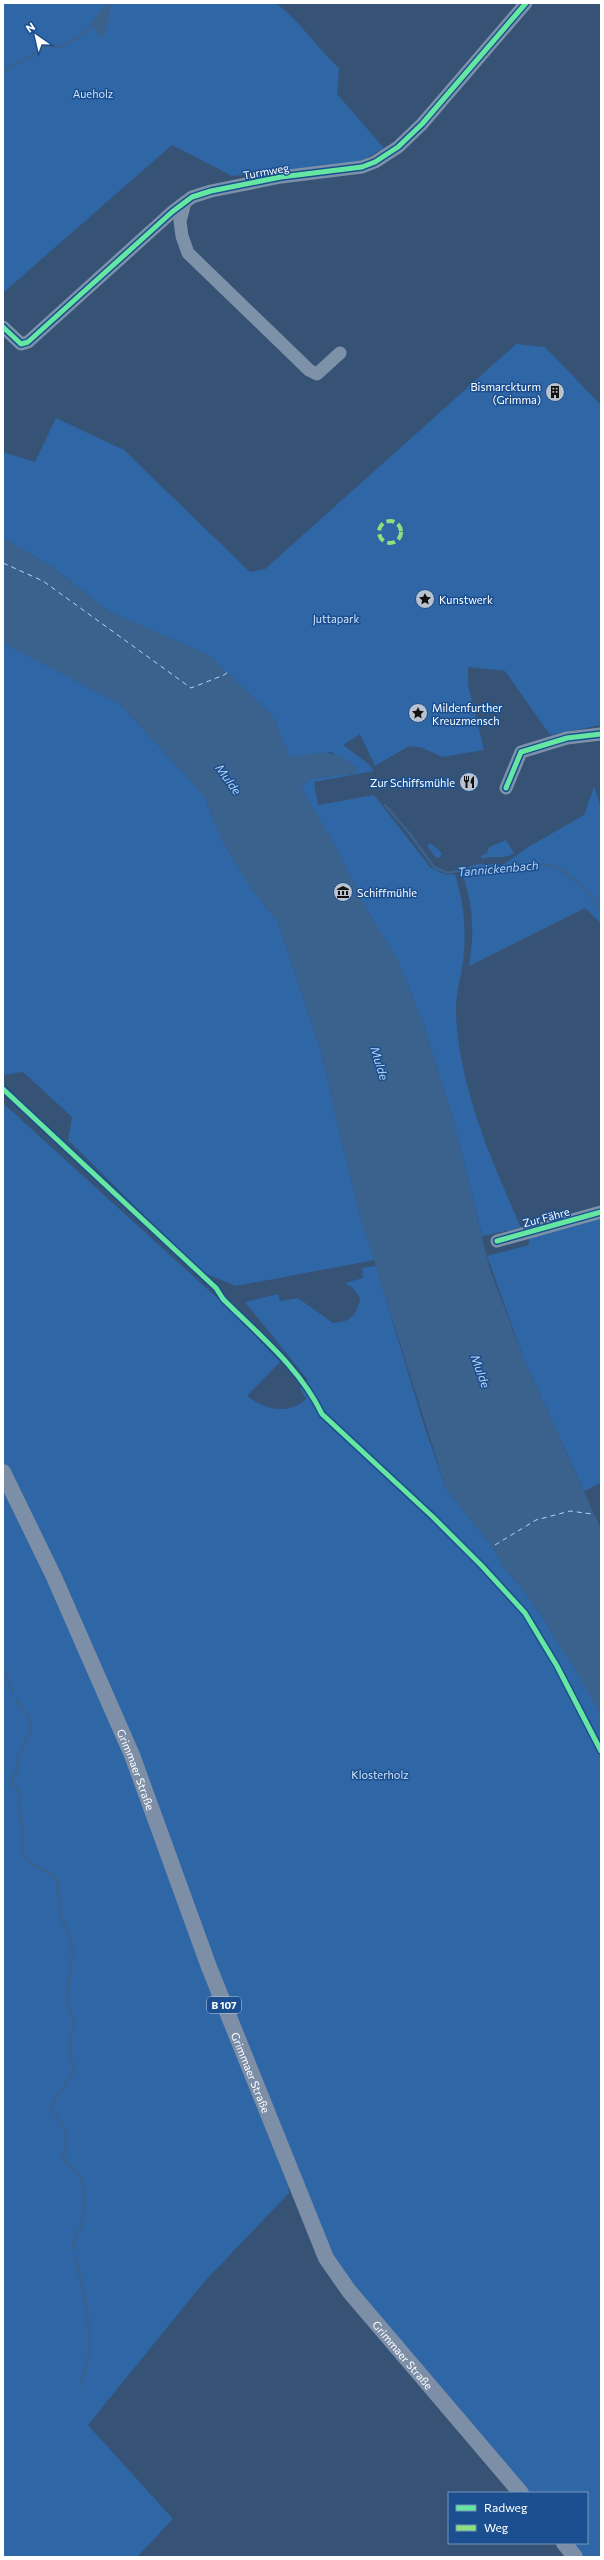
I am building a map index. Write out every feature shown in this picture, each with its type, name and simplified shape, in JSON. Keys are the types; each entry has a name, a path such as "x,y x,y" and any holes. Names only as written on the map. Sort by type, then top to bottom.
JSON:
{"main road":[{"name":"Grimmaer Straße","path":"3,1472 54,1577 132,1755 212,1974 326,2258 349,2292 520,2492"},
{"path":"565,2544 575,2557"}],"street":[{"name":"Turmweg","path":"3,327 21,344 28,342 185,202 211,191 281,177 350,169 375,162 398,147 422,124 526,3"},
{"path":"185,202 180,221 182,236 188,253 214,280 309,370 317,374 340,353"},
{"path":"506,788 521,752 567,738 601,734"},
{"name":"Zur Fähre","path":"497,1241 601,1212"}],"green space":[{"name":"Aueholz","path":"3,3 276,3 301,26 339,68 337,94 384,148 356,164 232,176 172,145 3,293"},
{"name":"Juttapark","path":"516,344 545,347 601,405 601,725 550,735 505,671 468,667 468,685 484,750 442,757 423,748 409,746 375,766 360,734 343,745 369,764 374,771 314,782 318,805 374,795 430,867 446,875 455,874 462,903 465,930 463,959 456,1006 459,1042 464,1070 470,1097 488,1150 521,1228 482,1236 453,1119 424,1026 398,961 368,912 334,844 301,788 310,779 354,773 332,752 290,757 273,717 210,656 108,611 51,566 3,538 3,452 35,462 56,418 124,450 250,572 265,569"},
{"path":"3,643 119,703 204,795 222,840 252,889 278,922 320,1048 359,1213 375,1260 236,1286 202,1272 68,1140 72,1117 23,1072 3,1075"},
{"path":"594,787 601,808 601,923 585,908 469,966 472,941 472,918 468,894 461,869 477,864 503,865 528,847 584,815"},
{"path":"506,840 514,853 506,857 490,857 482,859 481,856 487,853 489,847"},
{"path":"430,843 442,853 440,857 436,858 427,846"},
{"name":"Klosterholz","path":"3,1103 226,1306 280,1362 247,1396 254,1401 276,1409 292,1408 306,1399 300,1388 308,1380 245,1302 278,1294 280,1301 298,1298 333,1323 344,1321 349,1319 355,1313 360,1298 353,1288 345,1283 363,1278 362,1268 376,1266 423,1422 446,1489 492,1546 505,1569 519,1584 540,1613 583,1682 601,1715 601,2557 581,2557 571,2544 588,2544 588,2492 527,2492 336,2266 3,1462"},
{"path":"601,1218 601,1483 584,1491 525,1362 487,1256 529,1245 528,1232"},
{"path":"3,1480 94,1675 287,2172 289,2193 204,2282 88,2425 173,2519 137,2557 3,2557"}],"water":[{"path":"109,5 110,12 107,28 101,38 91,24 103,6"},
{"name":"Mulde","path":"3,538 51,566 108,611 210,656 273,717 290,757 319,753 333,754 348,761 358,768 354,773 310,779 301,788 334,844 368,912 398,961 424,1026 453,1119 490,1270 525,1362 601,1529 601,1715 583,1682 540,1613 519,1584 505,1569 492,1546 446,1489 359,1213 320,1048 278,922 252,889 222,840 204,795 119,703 3,643"}],"waterway":[{"path":"3,73 9,67 27,59 41,48 49,46 58,48 77,38 93,24"},
{"name":"Tannickenbach","path":"385,805 410,834 434,867 447,873 472,868 506,870 545,864 559,868 580,885 601,908"},
{"path":"3,1668 13,1692"},
{"path":"16,1700 27,1715 32,1728 18,1756 17,1771 11,1781 20,1793 19,1810 23,1829 23,1853 24,1857 29,1862 57,1879 60,1914 70,1938 73,1952 67,1996 68,2008 74,2021 69,2049 74,2072 51,2105 67,2135 63,2159 80,2176 85,2196 82,2225 75,2237 73,2250"},
{"path":"75,2259 84,2295 89,2336 86,2369 80,2386"}],"ferry route":[{"path":"3,563 43,581 191,688 228,672"},
{"path":"495,1545 536,1520 570,1511 592,1514"}],"marked path":[{"path":"390,521 394,522 400,528 401,532 400,536 394,542 390,543 386,542 380,536 379,532 380,528 386,522 390,521"}],"cycle path":[{"path":"3,327 21,344 28,342 172,212 192,197 211,191 281,177 362,167 375,162 398,147 422,124 526,3"},
{"path":"506,788 521,752 567,738 601,734"},
{"path":"3,1089 216,1288 223,1299 277,1352 290,1367 313,1397 322,1414 433,1517 482,1566 525,1613 557,1666 601,1751"},
{"path":"497,1241 601,1212"}],"place":[{"name":"Bismarckturm (Grimma)","path":"555,392"},
{"name":"Kunstwerk","path":"425,599"},
{"name":"Mildenfurther Kreuzmensch","path":"418,713"},
{"name":"Zur Schiffsmühle","path":"469,782"},
{"name":"Schiffmühle","path":"343,892"}]}
